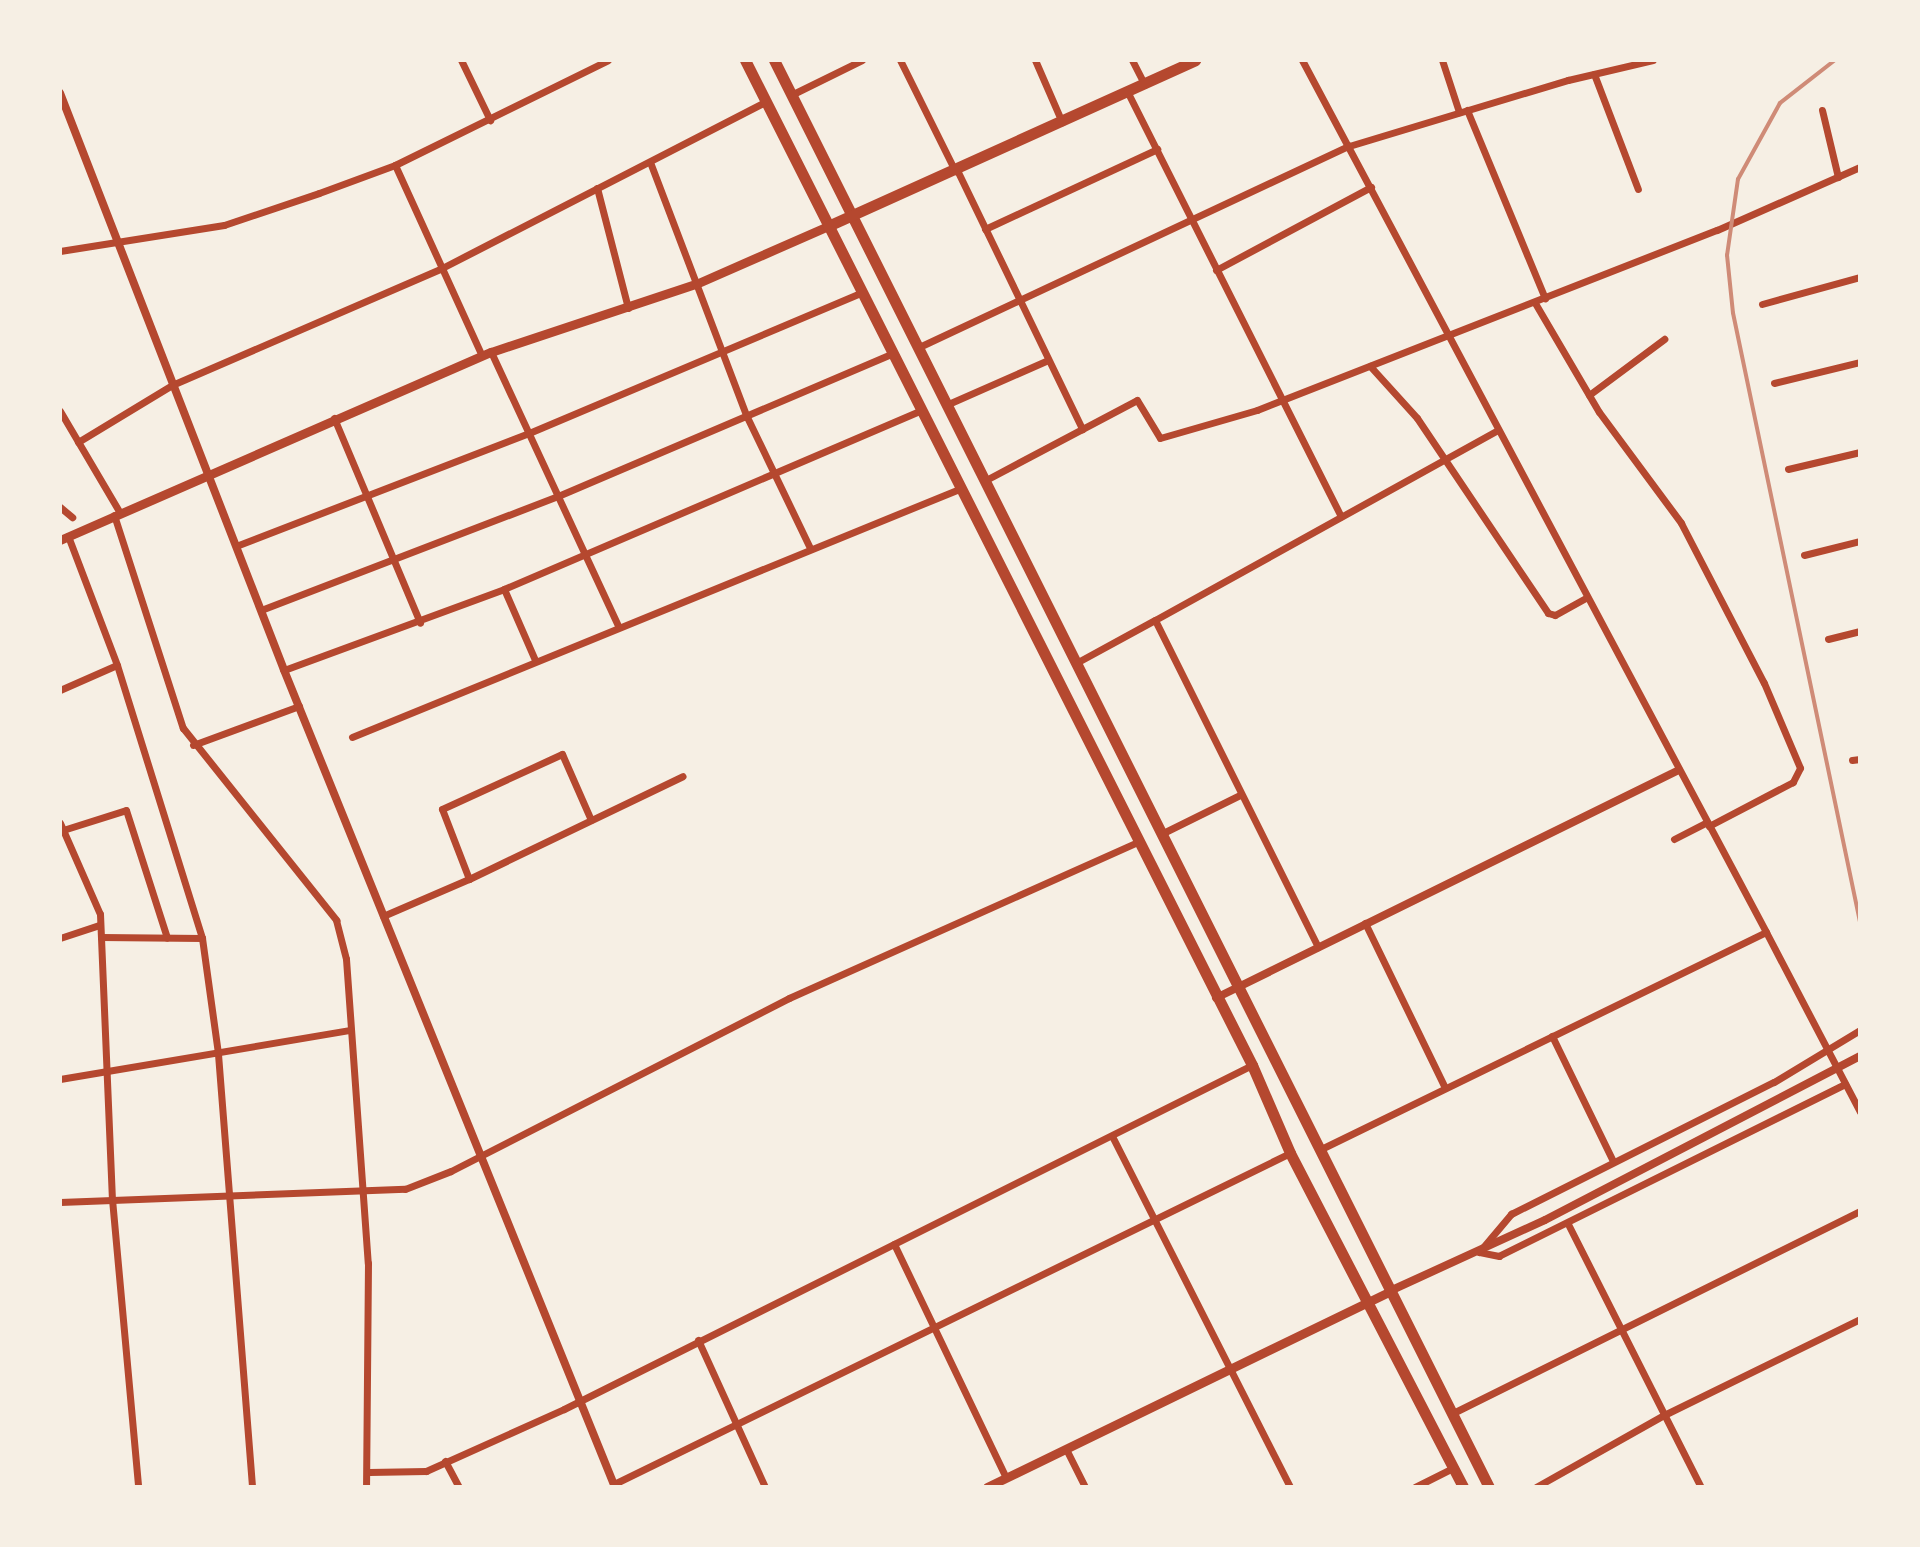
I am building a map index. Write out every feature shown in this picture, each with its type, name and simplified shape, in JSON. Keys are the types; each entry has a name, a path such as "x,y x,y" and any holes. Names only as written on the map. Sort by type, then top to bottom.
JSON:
{"highway":[{"path":"745,60 763,103 863,292 919,411 1215,998 1252,1065 1290,1153 1463,1487"},
{"path":"774,60 1489,1487"},
{"path":"828,226 1062,124 1195,60"}],"main road":[{"path":"64,538 487,354 696,284 828,226"},
{"path":"987,1487 1392,1290"}],"street":[{"path":"461,60 490,120"},
{"path":"60,251 224,225 395,165 608,60"},
{"path":"791,95 862,60"},
{"path":"900,60 1082,429"},
{"path":"1035,60 1062,124"},
{"path":"1132,60 1145,85"},
{"path":"1302,60 1860,1112"},
{"path":"1442,60 1545,298"},
{"path":"917,348 1349,146 1463,111 1653,60"},
{"path":"1594,74 1638,189"},
{"path":"60,93 115,243 284,670 614,1486 1290,1153"},
{"path":"1128,93 1341,517"},
{"path":"78,442 172,385 442,268 763,103"},
{"path":"1822,110 1838,177"},
{"path":"985,229 1157,149"},
{"path":"650,162 747,417 810,548"},
{"path":"395,165 442,268 529,433 618,625"},
{"path":"983,481 1137,400 1160,438 1282,400 1535,303 1860,167"},
{"path":"1216,270 1371,187"},
{"path":"597,188 628,308"},
{"path":"1762,304 1860,277"},
{"path":"236,546 529,433 863,292"},
{"path":"1535,303 1589,395 1681,523 1757,669 1800,768 1793,782 1674,839"},
{"path":"1589,395 1664,339"},
{"path":"261,610 393,562 558,496 893,353"},
{"path":"946,405 1048,360"},
{"path":"1774,383 1860,362"},
{"path":"1370,366 1417,418 1548,613 1555,615 1586,598"},
{"path":"60,411 117,514 183,728 193,745 336,920 346,959 371,1320 369,1472 366,1487"},
{"path":"284,670 420,623 504,589 919,411"},
{"path":"334,418 420,623"},
{"path":"1074,664 1445,462 1498,430"},
{"path":"1788,469 1860,452"},
{"path":"352,737 618,625 959,489"},
{"path":"60,507 72,517"},
{"path":"64,538 117,665 202,938 218,1054 252,1487"},
{"path":"1804,555 1860,541"},
{"path":"504,589 535,660"},
{"path":"1155,620 1318,947"},
{"path":"1828,639 1860,631"},
{"path":"60,690 117,665"},
{"path":"193,745 299,706"},
{"path":"469,879 442,809 562,754 591,820"},
{"path":"1215,998 1679,770"},
{"path":"383,916 469,879 683,776"},
{"path":"1161,834 1240,795"},
{"path":"138,1487 112,1199 100,914 62,827 126,810 167,938"},
{"path":"60,1202 405,1189 789,998 1137,842"},
{"path":"1365,923 1445,1088"},
{"path":"60,938 99,925"},
{"path":"1319,1150 1766,932"},
{"path":"101,937 202,938"},
{"path":"60,1079 349,1030"},
{"path":"1479,1252 1511,1214 1774,1082 1860,1030"},
{"path":"1552,1036 1613,1161"},
{"path":"1392,1290 1545,1220 1860,1056"},
{"path":"369,1472 426,1471 894,1244 1252,1065"},
{"path":"1479,1252 1499,1256 1845,1084"},
{"path":"1112,1136 1228,1372 1290,1487"},
{"path":"1453,1413 1860,1211"},
{"path":"1568,1224 1701,1487"},
{"path":"894,1244 1006,1478"},
{"path":"1536,1487 1664,1415 1860,1319"},
{"path":"698,1340 765,1487"},
{"path":"1066,1449 1085,1487"},
{"path":"445,1461 459,1487"},
{"path":"1415,1487 1453,1468"}],"railway":[{"path":"1835,60 1780,103 1738,179 1727,255 1733,313 1860,922"}]}
